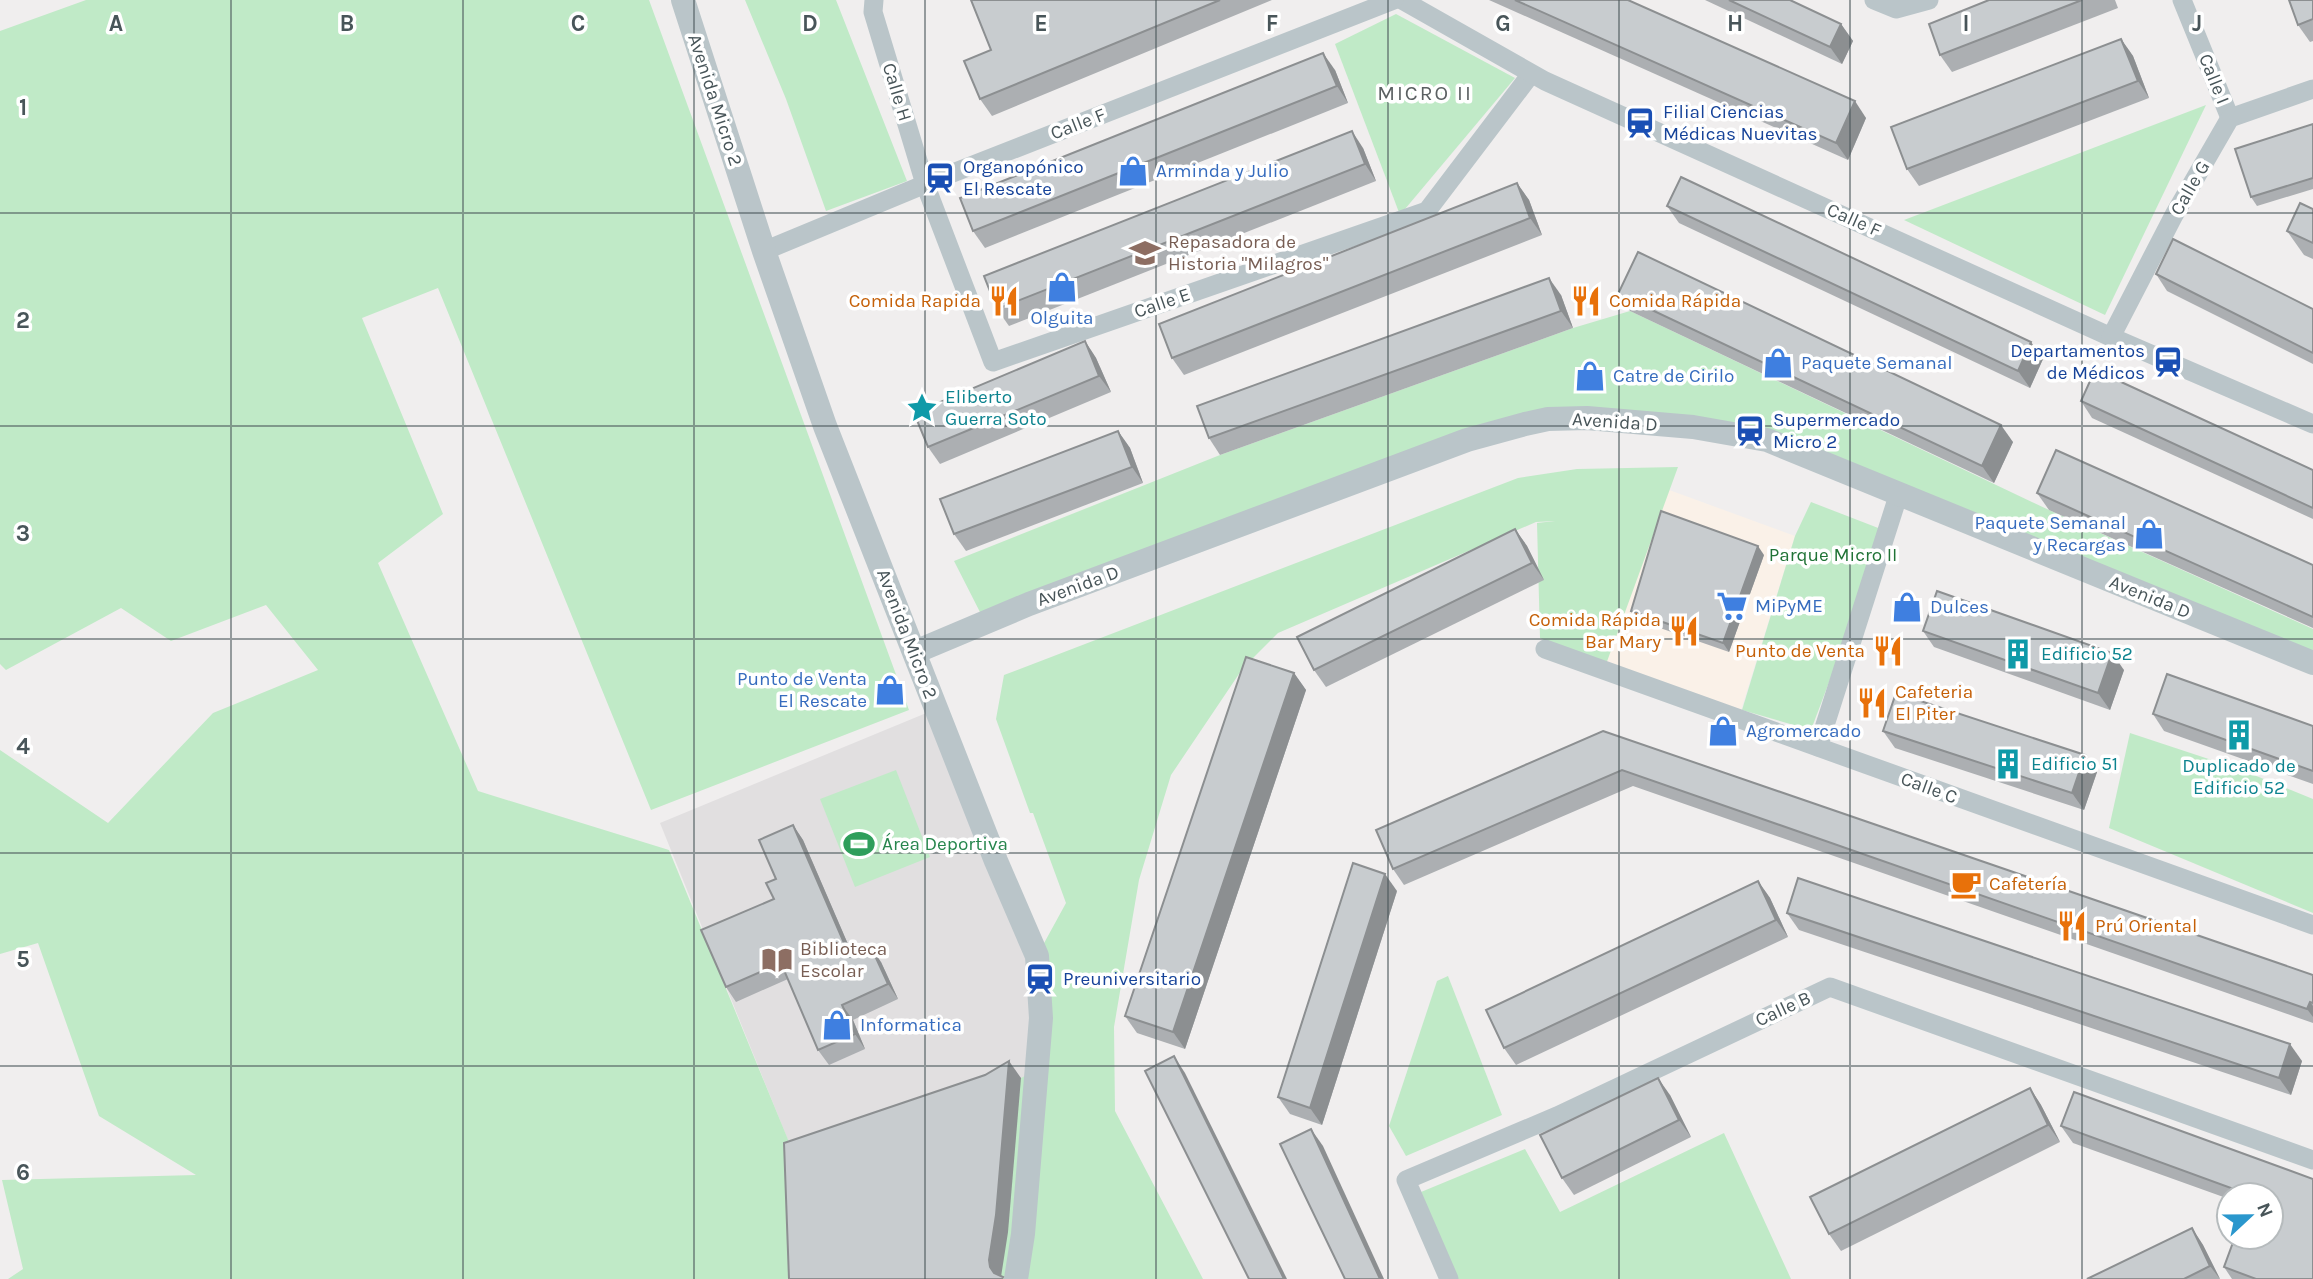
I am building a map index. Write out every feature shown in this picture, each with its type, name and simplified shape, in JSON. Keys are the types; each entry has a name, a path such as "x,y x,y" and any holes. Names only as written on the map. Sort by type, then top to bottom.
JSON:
{"street":[{"name":"Avenida Micro 2","path":"683,0 764,251 825,426 996,861 1037,957 1041,1018 1023,1234 1016,1279"},
{"name":"Calle H","path":"874,0 873,12 925,184"},
{"name":"Calle F","path":"764,251 925,184 1394,0"},
{"name":"Calle F","path":"1402,0 1531,74 2110,337 2313,424"},
{"path":"1874,0 1896,9 1929,0"},
{"name":"Calle I","path":"2182,0 2230,118"},
{"name":"Calle E","path":"925,184 993,362 1427,211 1531,74"},
{"path":"2230,118 2313,89"},
{"name":"Calle G","path":"2110,337 2174,215 2230,118"},
{"name":"Avenida D","path":"915,652 995,617 1467,440 1548,419 1587,418 1693,427 1767,440 2313,663"},
{"path":"1818,747 1899,493"},
{"name":"Calle C","path":"1545,649 2313,925"},
{"name":"Calle B","path":"1449,1279 1406,1180 1557,1116 1830,987 2313,1160"}],"shaded area":[{"path":"1661,487 1795,536 1741,710 1605,667"},
{"path":"936,709 1040,979 1036,1070 997,1092 796,1160 660,823"}],"green space":[{"path":"86,0 649,0 909,710 651,810 438,288 362,318 443,514 378,563 478,791 669,850 796,1159 997,1092 1035,1070 1037,956 1066,903 996,719 1004,675 1518,478 1577,469 1678,467 1605,667 1540,638 1537,523 1555,521 1536,522 1278,633 1243,668 1171,775 1139,880 1114,1027 1115,1111 1203,1279 8,1279 23,1269 2,1180 196,1175 99,1116 38,943 0,954 0,750 108,823 213,713 318,670 266,605 171,641 121,608 6,670 0,664 0,31"},
{"path":"745,0 836,0 907,181 826,211 786,99"},
{"path":"1396,14 1515,78 1400,215 1335,44"},
{"path":"2206,105 2105,315 1904,220"},
{"path":"1630,311 2049,510 2313,629 2313,652 1769,432 1558,413 983,618 954,561 1220,455 1573,328"},
{"name":"Parque Micro II","path":"1811,502 1886,531 1811,730 1742,710 1795,536"},
{"path":"2130,733 2239,769 2313,799 2313,913 2109,828"},
{"path":"896,770 930,857 855,887 820,799"},
{"path":"1448,976 1502,1115 1406,1156 1389,1126 1437,981"},
{"path":"1724,1133 1791,1279 1457,1279 1421,1192 1525,1149 1560,1212"}],"building":[{"path":"971,0 1220,0 980,99 964,61 991,50"},
{"path":"1515,0 1628,0 1855,101 1836,143"},
{"path":"1729,0 1790,0 1841,24 1830,47"},
{"path":"1989,0 2082,0 1940,55 1929,24"},
{"path":"2289,0 2313,0 2313,19 2298,25"},
{"path":"2121,39 2138,81 1907,169 1891,127"},
{"path":"1323,53 1337,86 973,231 960,198"},
{"path":"2313,124 2313,178 2251,197 2235,149"},
{"path":"1352,131 1365,164 997,309 984,276"},
{"path":"1681,177 2031,342 2018,371 1667,206"},
{"path":"1517,183 1530,218 1172,358 1159,324"},
{"path":"2300,203 2313,209 2313,243 2287,231"},
{"path":"2173,239 2313,309 2313,353 2156,274"},
{"path":"1638,252 2001,425 1982,466 1618,294"},
{"path":"1549,278 1561,311 1209,438 1197,406"},
{"path":"1085,341 1099,376 928,447 914,413"},
{"path":"2095,370 2313,470 2313,508 2081,401"},
{"path":"1118,431 1132,467 954,534 940,499"},
{"path":"2056,450 2313,565 2313,617 2037,493"},
{"path":"1661,511 1758,546 1723,643 1631,611"},
{"path":"1515,529 1532,563 1314,670 1297,637"},
{"name":"Edificio 52","path":"1937,591 2112,653 2098,693 1923,631"},
{"path":"1246,657 1294,673 1173,1032 1125,1016"},
{"name":"Duplicado de Edificio 52","path":"2167,674 2313,726 2313,771 2153,714"},
{"name":"Edificio 51","path":"1896,693 2085,755 2072,793 1883,731"},
{"path":"1603,731 2313,975 2313,1003 2310,1002 2307,1009 1622,770 1393,869 1376,830"},
{"path":"793,825 850,957 871,947 888,984 842,1005 855,1034 818,1050 781,963 726,987 701,930 774,899 766,883 776,879 759,840"},
{"path":"1353,863 1385,874 1310,1108 1278,1097"},
{"path":"1798,878 2290,1044 2279,1078 1787,913"},
{"path":"1758,881 1776,920 1504,1048 1486,1010"},
{"path":"1174,1056 1284,1279 1249,1279 1145,1071"},
{"path":"1009,1061 996,1215 989,1260 994,1273 1003,1277 1002,1279 789,1279 784,1143 985,1075"},
{"path":"1658,1078 1679,1120 1562,1178 1540,1135"},
{"path":"2030,1088 2048,1125 1829,1234 1810,1197"},
{"path":"2074,1092 2313,1179 2313,1279 2256,1279 2224,1267 2230,1251 2285,1251 2285,1181 2215,1182 2061,1126"},
{"path":"1311,1129 1380,1279 1345,1279 1280,1144"},
{"path":"2192,1228 2210,1266 2184,1279 2087,1279"}],"place":[{"name":"Filial Ciencias Médicas Nuevitas","path":"1640,123"},
{"name":"Arminda y Julio","path":"1133,171"},
{"name":"Organopónico El Rescate","path":"940,178"},
{"name":"Repasadora de Historia \"Milagros\"","path":"1145,253"},
{"name":"Olguita","path":"1062,287"},
{"name":"Comida Rapida","path":"1004,301"},
{"name":"Comida Rápida","path":"1586,301"},
{"name":"Departamentos de Médicos","path":"2168,362"},
{"name":"Paquete Semanal","path":"1778,363"},
{"name":"Catre de Cirilo","path":"1590,376"},
{"name":"Eliberto Guerra Soto","path":"922,408"},
{"name":"Supermercado Micro 2","path":"1750,431"},
{"name":"Paquete Semanal y Recargas","path":"2149,534"},
{"name":"MiPyME","path":"1732,606"},
{"name":"Dulces","path":"1907,607"},
{"name":"Comida Rápida Bar Mary","path":"1684,631"},
{"name":"Punto de Venta","path":"1888,651"},
{"name":"Edificio 52","path":"2018,654"},
{"name":"Punto de Venta El Rescate","path":"890,690"},
{"name":"Cafeteria El Piter","path":"1872,703"},
{"name":"Agromercado","path":"1723,731"},
{"name":"Duplicado de Edificio 52","path":"2239,735"},
{"name":"Edificio 51","path":"2008,764"},
{"name":"Área Deportiva","path":"859,844"},
{"name":"Cafetería","path":"1966,884"},
{"name":"Prú Oriental","path":"2072,926"},
{"name":"Biblioteca Escolar","path":"777,960"},
{"name":"Preuniversitario","path":"1040,979"},
{"name":"Informatica","path":"837,1025"}],"district":[{"name":"MICRO II","path":"1425,93"}]}
